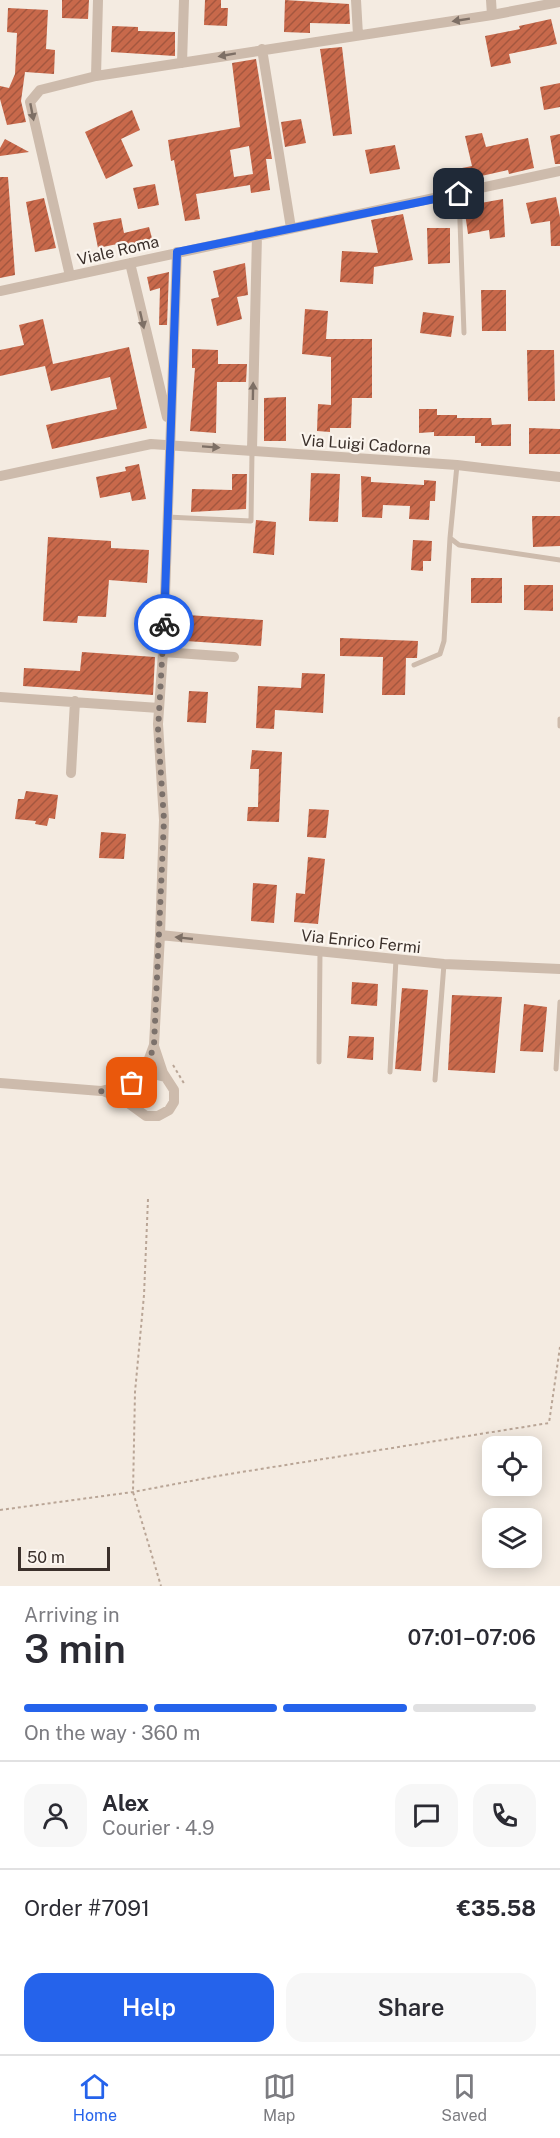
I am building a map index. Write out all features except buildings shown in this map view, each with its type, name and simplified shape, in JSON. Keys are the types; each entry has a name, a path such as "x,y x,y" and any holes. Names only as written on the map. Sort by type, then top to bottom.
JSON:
{"street":[{"path":"96,76 98,0"},
{"path":"182,63 184,0"},
{"path":"356,0 358,35"},
{"path":"491,0 492,15"},
{"path":"70,276 30,102 40,90 96,76 492,15 560,2"},
{"path":"262,49 291,228"},
{"name":"Viale Roma","path":"0,291 560,171"},
{"path":"252,450 257,235"},
{"path":"135,1107 131,1093 154,1045 160,935 164,820 158,746 177,252"},
{"path":"130,263 170,430"},
{"path":"150,354 172,355"},
{"name":"Via Luigi Cadorna","path":"0,476 151,444 170,444 457,465 560,477"},
{"path":"163,652 234,657"},
{"path":"0,697 159,708"},
{"path":"71,773 75,701"},
{"name":"Via Enrico Fermi","path":"160,935 444,964 560,969"},
{"path":"0,1083 101,1091 151,1117 169,1110 175,1093 165,1077 154,1045"},
{"path":"101,1091 153,1073 165,1077"}],"lane":[{"path":"459,194 464,333"},
{"path":"168,517 251,521 252,450"},
{"path":"414,664 440,654 444,641 457,465"},
{"path":"450,538 459,545 560,560"},
{"path":"560,719 560,726"},
{"path":"319,1062 320,952"},
{"path":"390,1072 396,959"},
{"path":"435,1080 444,964"},
{"path":"556,1069 560,1002"}],"path":[{"path":"167,1059 179,1071 185,1090"},
{"path":"148,1199 144,1295 135,1392 133,1492 161,1586"},
{"path":"0,1510 133,1492 235,1473 549,1424 560,1347"}],"way so far":[{"path":"132,1083 101,1091 135,1107 131,1097 132,1089 147,1068 154,1045 164,820 158,746 164,624"}],"route":[{"path":"164,624 177,252 459,194"}]}
